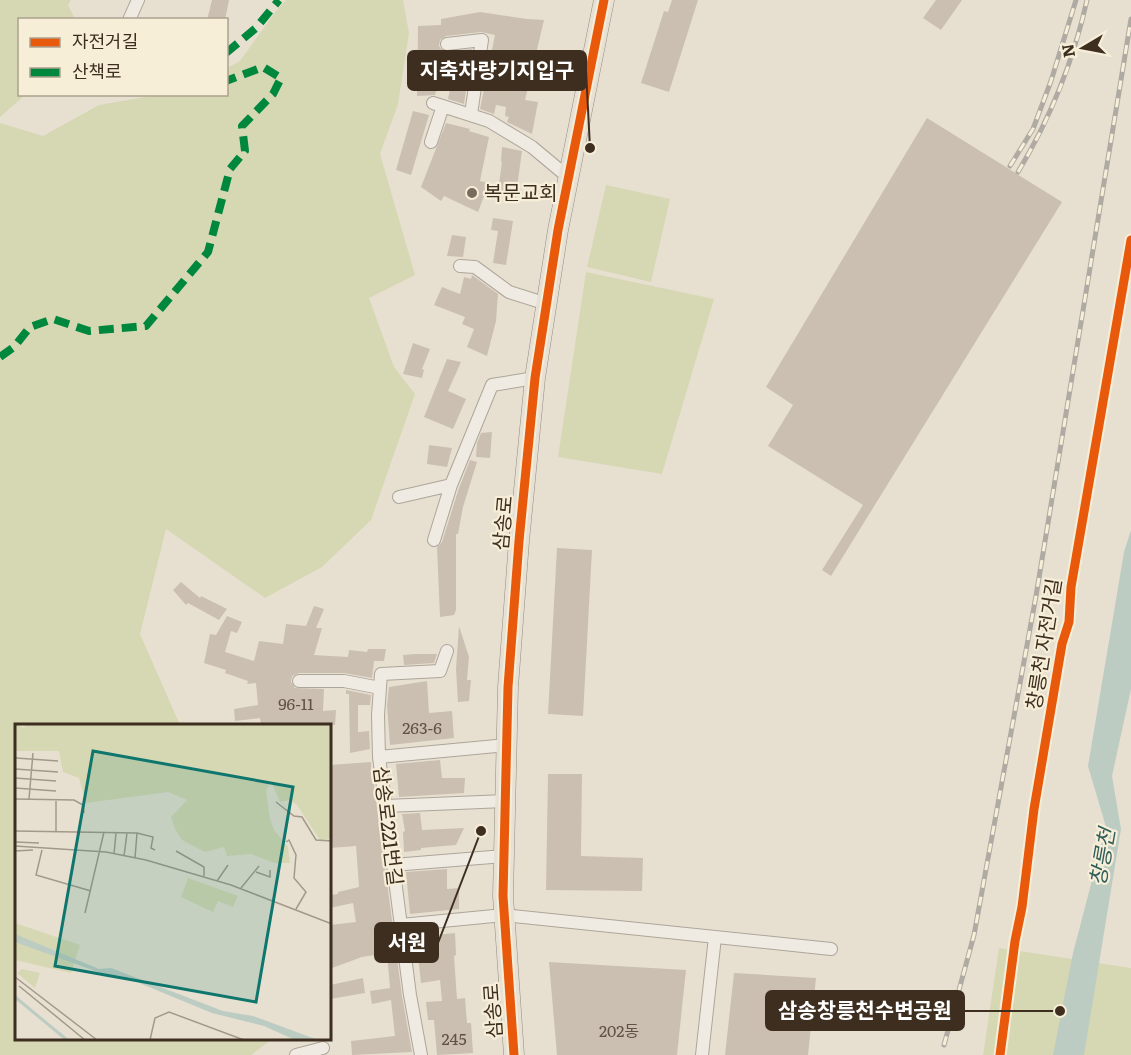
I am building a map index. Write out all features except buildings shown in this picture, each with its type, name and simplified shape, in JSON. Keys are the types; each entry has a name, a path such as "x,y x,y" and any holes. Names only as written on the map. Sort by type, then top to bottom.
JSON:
{"main road":[{"name":"삼송로","path":"514,1055 504,915 504,856 508,687 518,552 536,378 547,304 568,177 604,0"}],"street":[{"path":"130,18 138,0"},
{"path":"447,44 482,40 471,114"},
{"path":"431,142 438,104 489,121 532,147 568,177"},
{"path":"460,266 476,267 509,292 547,304"},
{"path":"434,540 451,485 492,385 536,378"},
{"path":"399,497 451,485"},
{"path":"299,681 344,681 380,688 381,674 440,671 447,651"},
{"name":"삼송로221번길","path":"380,688 379,757 410,995 422,1055"},
{"path":"379,757 507,745"},
{"path":"386,806 506,801"},
{"path":"393,865 504,856"},
{"path":"401,925 504,915 831,949"},
{"path":"702,1055 715,937"},
{"path":"296,1055 323,1047"}],"green space":[{"path":"0,0 71,0 68,5 74,18 18,18 18,96 24,96 0,117"},
{"path":"286,0 403,0 409,33 398,104 380,154 415,275 369,298 394,367 415,394 371,520 322,567 265,598 166,529 140,634 180,724 15,724 15,1040 268,1040 268,1042 251,1055 0,1055 0,123 43,136 99,105 151,96 228,96 228,67 240,61"},
{"path":"606,185 670,199 651,282 587,267"},
{"path":"586,272 714,299 662,474 558,457"},
{"path":"999,948 1131,968 1131,1055 983,1055"}],"water":[{"name":"창릉천","path":"1131,530 1131,689 1112,776 1121,829 1084,1055 1053,1055 1073,953 1106,827 1088,766 1124,552"}],"railway":[{"path":"1010,166 1033,129 1051,81 1076,0"},
{"path":"1018,172 1041,131 1060,89 1075,46 1087,0"},
{"path":"944,1045 974,935 1036,596 1131,19"}],"marked path":[{"path":"228,51 256,28 279,0"},
{"path":"0,357 14,347 30,327 53,319 89,331 146,326 208,252 230,169 245,151 242,126 273,94 281,78 263,67 228,80"}],"cycle path":[{"path":"514,1055 503,896 508,687 519,541 535,378 558,230 604,0"},
{"name":"창릉천 자전거길","path":"1000,1055 1034,809 1062,644 1069,622 1071,587 1131,240"}],"place":[{"name":"지축차량기지입구","path":"590,148"},
{"name":"복문교회","path":"472,193"},
{"name":"서원","path":"481,831"},
{"name":"삼송창릉천수변공원","path":"1060,1011"}]}
